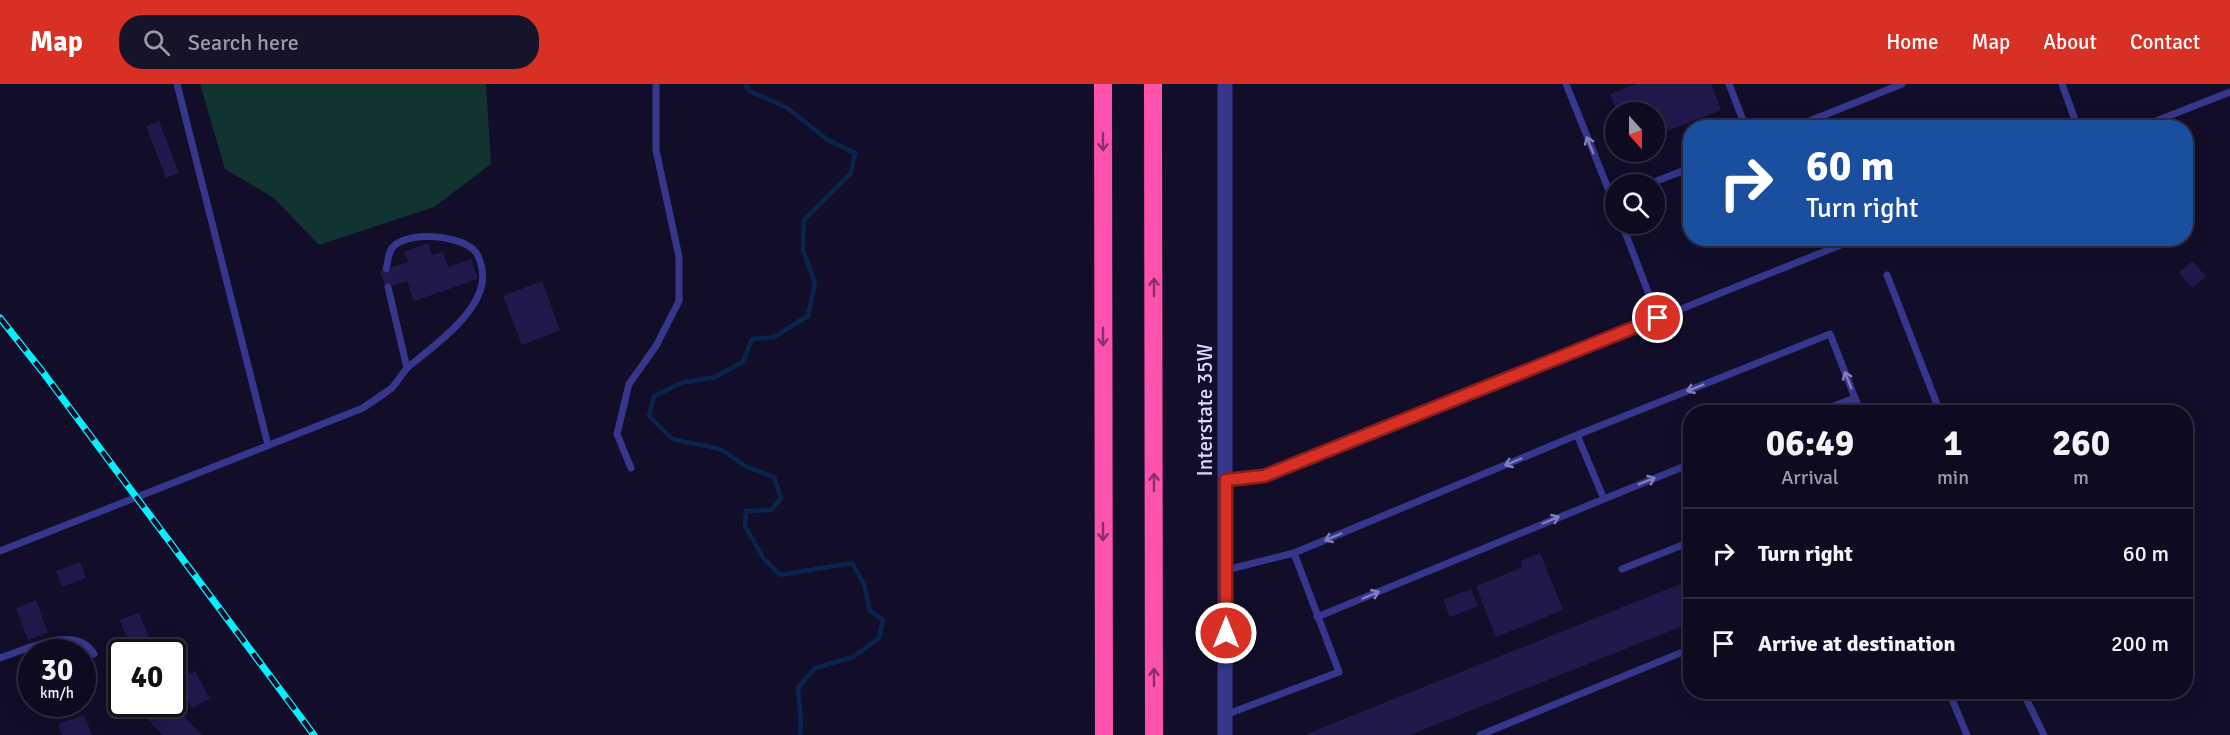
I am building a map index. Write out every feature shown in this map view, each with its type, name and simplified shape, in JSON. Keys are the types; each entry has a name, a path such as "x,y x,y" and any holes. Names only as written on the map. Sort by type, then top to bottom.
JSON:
{"highway":[{"path":"1103,84 1104,735"},
{"path":"1154,84 1154,735"}],"street":[{"name":"Interstate 35W","path":"1225,84 1225,735"}],"lane":[{"path":"177,84 268,445"},
{"path":"631,468 617,434 629,384 656,346 679,302 679,257 656,150 656,84"},
{"path":"1566,84 1605,177"},
{"path":"1729,84 1743,120"},
{"path":"1812,120 1902,84"},
{"path":"2062,84 2075,120"},
{"path":"2158,120 2230,92"},
{"path":"1665,178 1683,171"},
{"path":"1626,234 1658,318"},
{"path":"0,551 363,408 393,388 407,368 456,328 469,311 482,286 483,272 476,252 468,245 432,236 414,237 399,243 391,249 386,270"},
{"path":"1226,480 1264,476 1838,246"},
{"path":"1887,275 1937,405"},
{"path":"388,287 407,368"},
{"path":"1226,570 1294,553 1577,435 1830,334 1858,405"},
{"path":"1836,405 1855,398"},
{"path":"1577,435 1604,499"},
{"path":"1317,617 1683,467"},
{"path":"1622,569 1683,545"},
{"path":"1225,715 1339,672 1294,553"},
{"path":"0,658 18,652"},
{"path":"1480,735 1683,653"},
{"path":"1952,699 1967,735"},
{"path":"2026,699 2044,735"}],"green space":[{"path":"200,84 486,84 491,164 434,207 319,245 274,198 225,169"}],"building":[{"path":"1636,84 1711,84 1721,110 1695,120 1683,120 1683,125 1665,132 1665,102 1613,102 1610,94"},
{"path":"159,121 179,173 166,178 146,126"},
{"path":"428,243 432,255 443,252 448,267 471,259 478,279 414,301 407,281 386,288 380,271 408,262 404,252"},
{"path":"2193,261 2206,277 2192,288 2179,272"},
{"path":"542,281 560,330 522,345 503,296"},
{"path":"1540,553 1563,610 1496,637 1476,586 1523,567 1521,561"},
{"path":"80,562 86,578 62,587 56,571"},
{"path":"1683,583 1683,626 1410,735 1304,735"},
{"path":"1471,589 1478,606 1450,617 1443,600"},
{"path":"36,600 48,633 28,639 16,608"},
{"path":"139,613 150,639 127,639 120,620"},
{"path":"195,671 210,699 192,708 186,697 186,676"},
{"path":"85,717 92,735 62,735 58,724"},
{"path":"185,717 202,735 163,735 146,718"}],"waterway":[{"path":"745,84 749,91 786,107 828,140 855,153 851,173 804,220 803,250 815,283 808,316 774,337 752,339 743,362 715,377 681,383 654,396 649,416 672,439 720,449 747,467 774,477 781,498 771,510 746,511 745,526 764,559 780,575 852,563 864,584 870,611 883,620 879,638 853,657 815,668 798,688 800,735"}],"railway":[{"path":"0,318 314,735"}],"route":[{"path":"1226,633 1226,480 1264,476 1658,318"}]}
